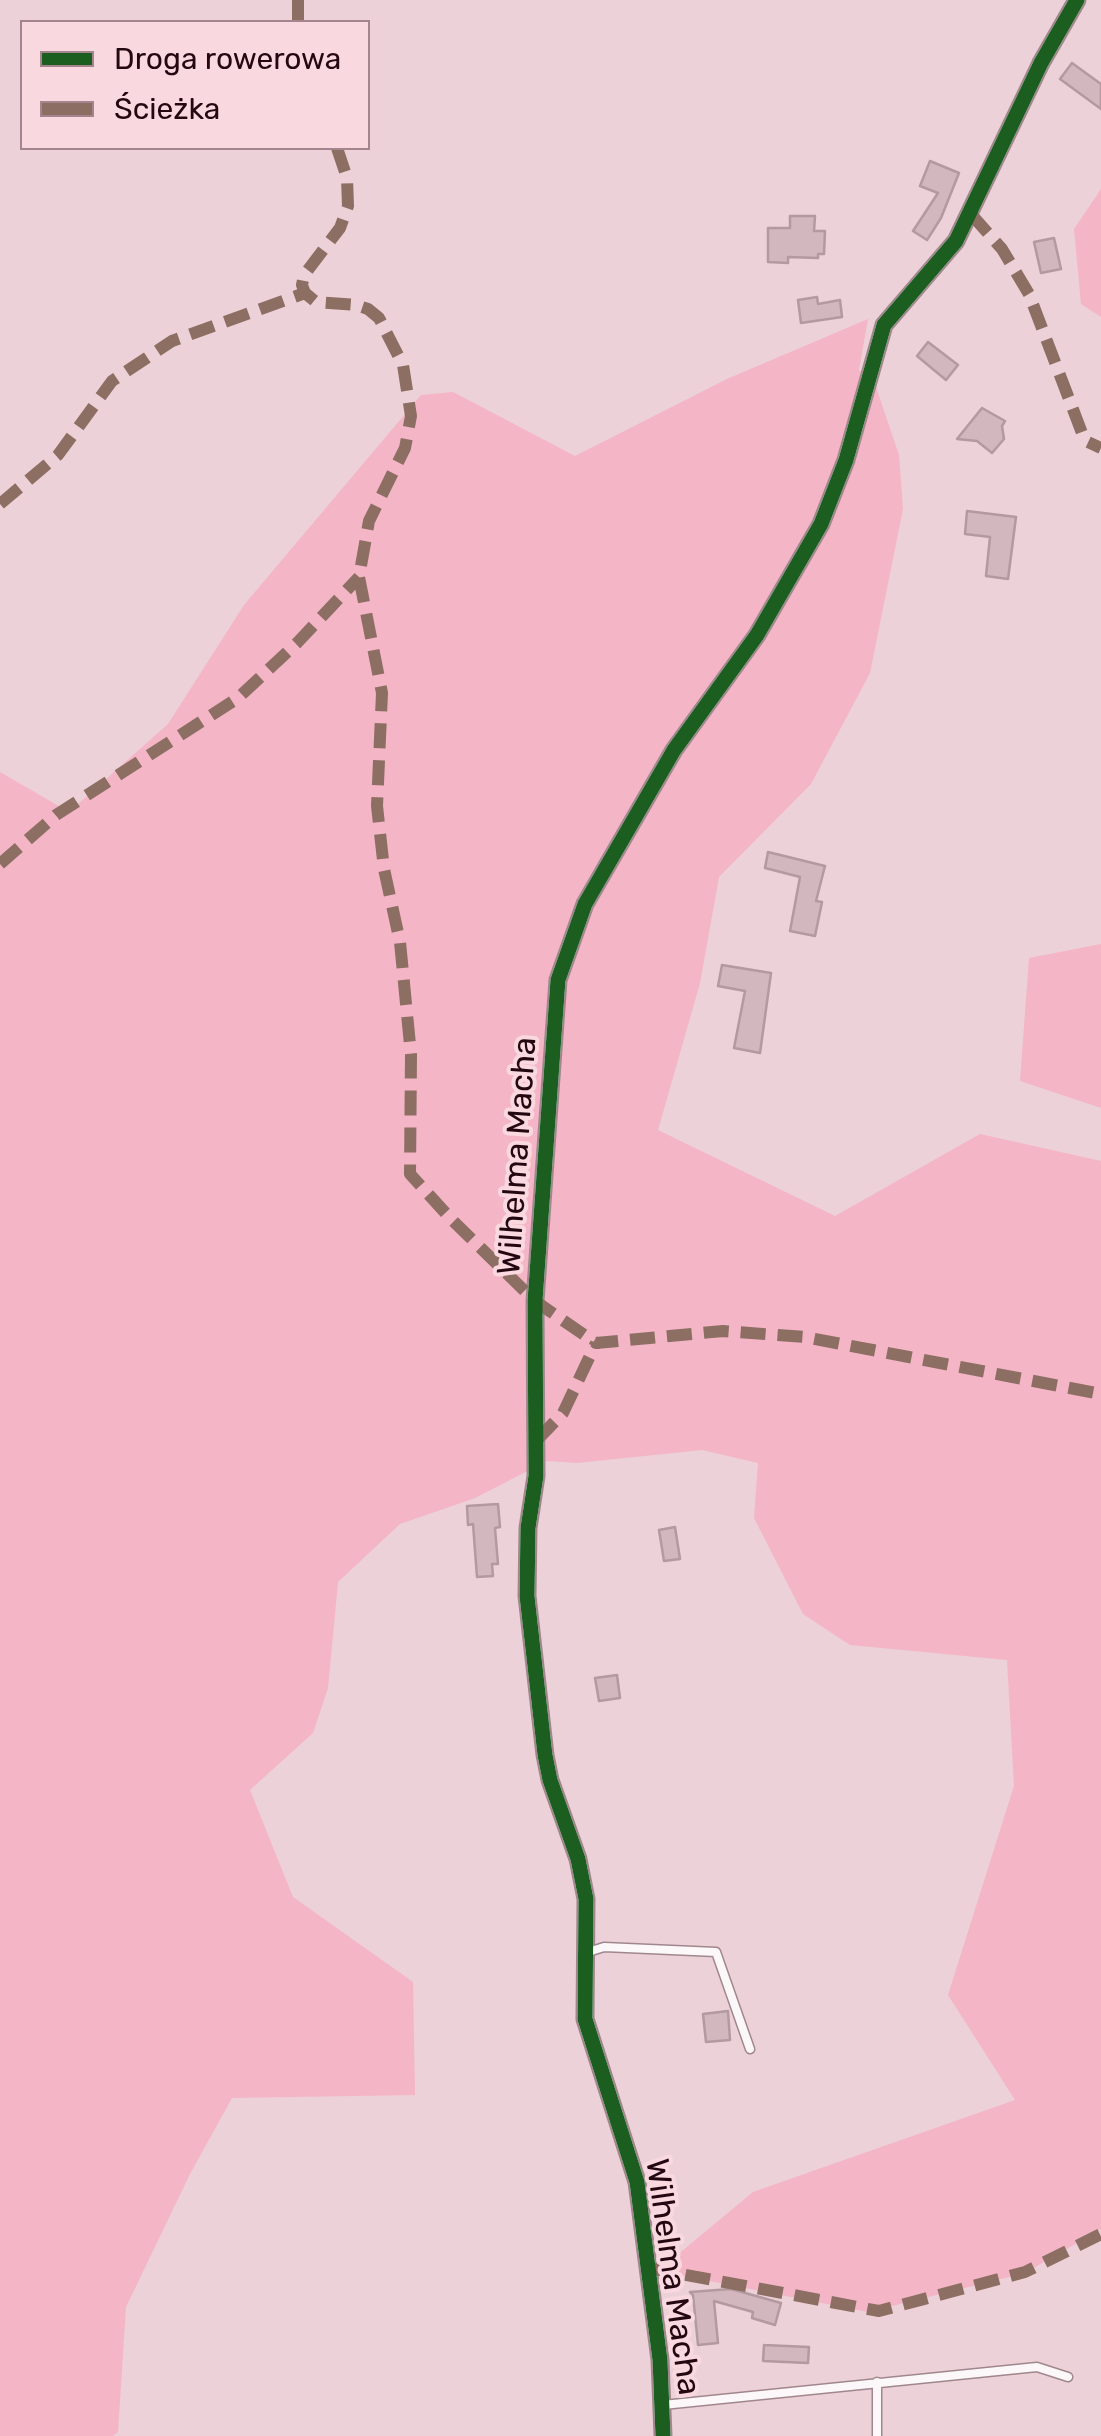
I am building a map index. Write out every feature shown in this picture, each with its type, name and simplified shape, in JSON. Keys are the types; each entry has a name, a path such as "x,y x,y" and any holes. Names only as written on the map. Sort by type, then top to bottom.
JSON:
{"street":[{"name":"Wilhelma Macha","path":"663,2436 663,2405 638,2182 585,2019 584,1882 545,1755 527,1596 528,1528 536,1476 535,1300 558,980 585,904 674,750 757,635 821,524 846,460 884,325 956,241 1041,63 1077,0"}],"lane":[{"path":"585,1953 604,1948 716,1952 750,2048"},
{"path":"663,2405 1037,2367 1068,2377"},
{"path":"877,2382 877,2436"}],"shaded area":[{"path":"1101,189 1101,317 1081,304 1074,229"},
{"path":"868,319 859,370 875,384 899,455 903,509 870,673 811,784 719,877 700,983 658,1130 835,1216 980,1134 1101,1161 1101,2229 1025,2273 868,2312 658,2271 753,2192 1015,2100 948,1995 1014,1786 1007,1660 850,1645 803,1614 754,1518 758,1463 702,1450 577,1463 547,1461 475,1498 400,1524 338,1582 328,1688 313,1733 250,1790 293,1897 413,1982 415,2095 232,2098 190,2174 126,2307 118,2432 113,2436 0,2436 0,772 69,812 168,724 244,605 421,395 453,392 575,456 727,379"},
{"path":"1101,944 1101,1108 1020,1081 1029,958"}],"building":[{"path":"1072,63 1101,84 1101,109 1060,79"},
{"path":"930,161 959,173 941,218 927,240 913,231 938,193 920,186"},
{"path":"790,216 815,216 814,231 825,231 824,254 818,254 818,258 788,257 788,263 768,262 768,228 790,228"},
{"path":"1054,238 1061,269 1041,273 1034,242"},
{"path":"817,297 818,304 840,300 842,317 801,323 798,300"},
{"path":"928,342 958,365 946,380 917,356"},
{"path":"982,408 1005,421 1004,439 992,453 977,441 957,439"},
{"path":"967,511 1016,517 1008,579 986,576 990,537 965,534"},
{"path":"768,852 825,866 816,901 822,902 815,936 790,931 800,877 765,868"},
{"path":"722,965 771,973 760,1053 734,1048 745,991 718,986"},
{"path":"498,1504 498,1564 492,1564 493,1576 477,1577 473,1524 468,1525 467,1506"},
{"path":"675,1527 680,1559 664,1561 659,1530"},
{"path":"617,1675 620,1698 599,1701 595,1678"},
{"path":"728,2011 730,2040 706,2042 703,2014"},
{"path":"731,2289 781,2303 775,2325 752,2318 753,2312 714,2301 718,2343 698,2345 690,2292"},
{"path":"764,2345 809,2347 808,2363 763,2361"}],"marked path":[{"path":"298,0 298,20"},
{"path":"338,150 347,178 348,206 340,228 304,275 302,285 316,302 356,305 379,318 403,365 411,416 405,448 369,521 359,577 382,693 377,806 384,869 400,942 411,1055 410,1174 535,1301 596,1343 723,1331 805,1337 1101,1394"},
{"path":"971,214 1002,249 1029,294 1082,433 1088,442 1101,448"},
{"path":"0,504 58,455 112,381 172,341 305,293"},
{"path":"0,864 56,815 238,698 359,577"},
{"path":"537,1440 563,1413 596,1343"},
{"path":"649,2268 879,2311 1025,2272 1101,2234"}],"cycle path":[{"path":"663,2436 660,2360 637,2182 585,2019 586,1899 578,1859 545,1755 527,1596 528,1528 536,1476 535,1301 558,980 585,904 674,750 757,635 821,524 846,460 884,325 956,241 1041,63 1077,0"}]}
